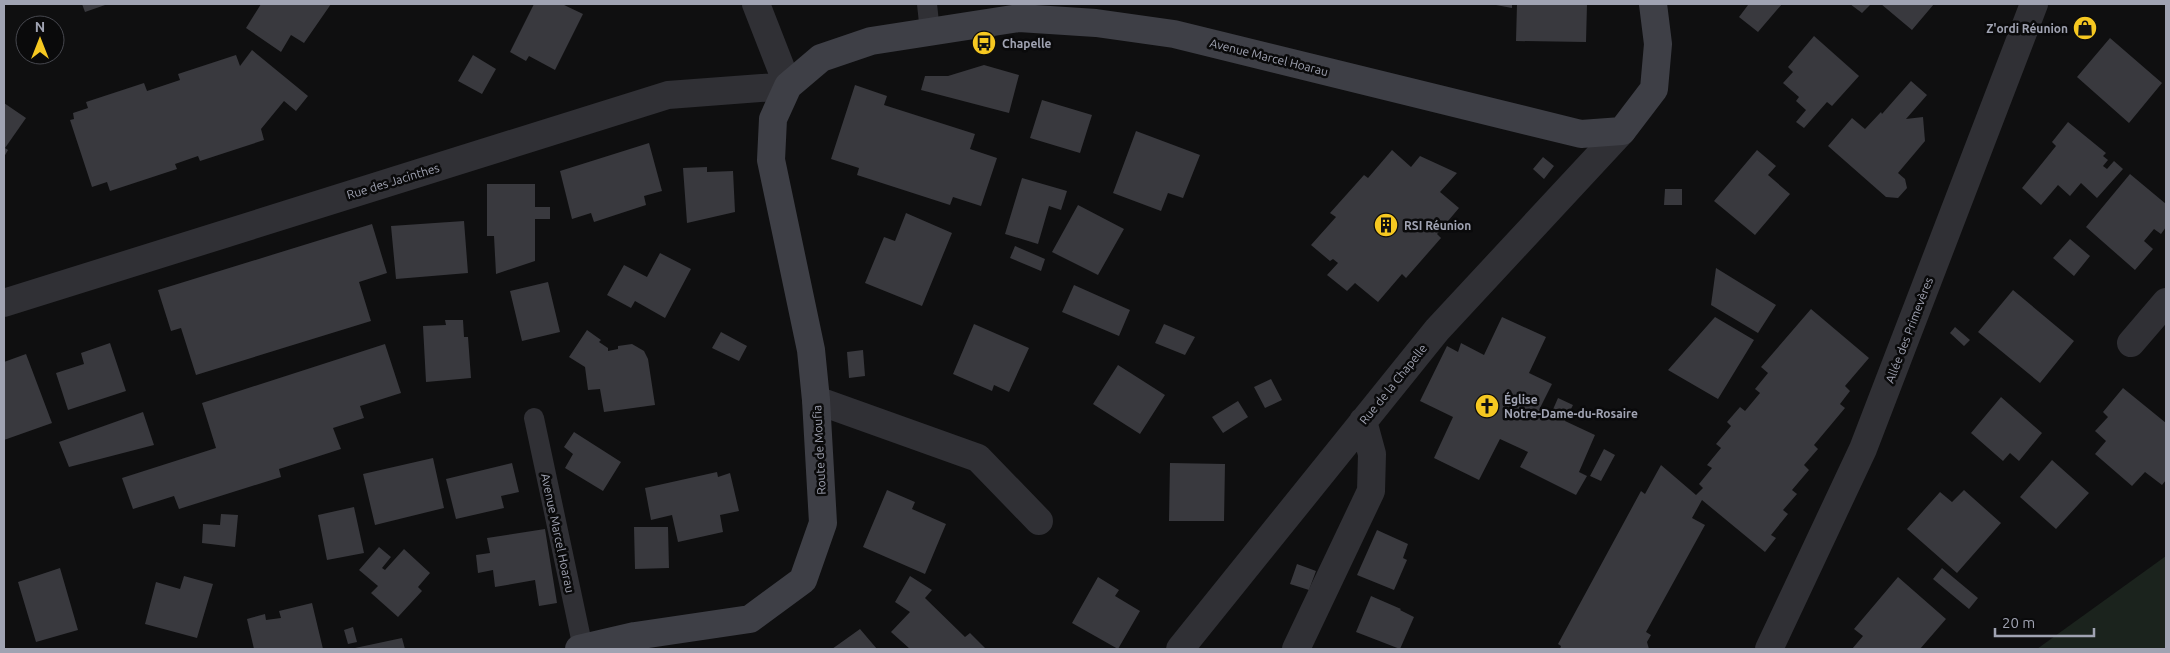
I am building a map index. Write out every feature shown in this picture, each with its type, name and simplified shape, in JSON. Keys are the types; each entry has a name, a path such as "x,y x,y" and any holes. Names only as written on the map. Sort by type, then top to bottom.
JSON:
{"main road":[{"path":"1622,131 1654,89 1658,44 1654,4"},
{"name":"Avenue Marcel Hoarau","path":"788,86 821,58 872,41 1019,18 1106,24 1174,34 1581,134 1622,131"},
{"name":"Route de Moufia","path":"581,648 635,636 750,619 803,580 823,522 816,400 811,350 771,160 773,119 788,86"}],"street":[{"path":"756,4 788,86"},
{"name":"Allée des Primevères","path":"1769,649 1863,449 2034,4"},
{"name":"Rue des Jacinthes","path":"4,303 668,95 788,86"},
{"name":"Rue de la Chapelle","path":"1180,649 1437,330 1622,131"},
{"path":"2131,343 2166,302"},
{"path":"816,400 978,458 1039,521"},
{"path":"1296,649 1372,491 1372,454 1363,421"}],"lane":[{"path":"926,4 930,32"},
{"name":"Avenue Marcel Hoarau","path":"534,418 581,648"}],"shaded area":[{"path":"2166,556 2166,649 2037,649"}],"building":[{"path":"82,4 108,4 85,12"},
{"path":"261,4 331,4 304,43 291,35 281,52 246,28"},
{"path":"534,4 562,4 583,14 555,70 529,56 526,61 510,52"},
{"path":"1512,4 1512,8 1496,5"},
{"path":"1517,4 1587,4 1586,42 1516,41"},
{"path":"1747,4 1782,4 1758,32 1739,17"},
{"path":"1850,4 1871,4 1862,13"},
{"path":"1881,4 1934,4 1912,30"},
{"path":"1814,36 1859,76 1832,106 1827,102 1804,128 1796,122 1806,110 1796,101 1799,97 1783,83 1793,72 1788,67"},
{"path":"2110,38 2162,83 2129,123 2077,77"},
{"path":"252,50 308,96 296,111 284,101 261,129 264,140 200,161 198,156 175,164 177,169 110,191 107,182 92,187 70,120 74,119 73,113 88,108 86,102 144,83 147,91 180,80 178,74 236,55 240,66"},
{"path":"473,55 496,69 482,94 458,81"},
{"path":"984,65 1019,75 1009,113 921,90 925,76 948,76"},
{"path":"1911,81 1927,95 1906,119 1923,117 1925,141 1898,173 1905,179 1907,188 1898,198 1886,197 1828,146 1852,118 1865,129 1881,112 1882,114"},
{"path":"855,85 887,96 884,105 975,134 970,149 997,158 981,206 953,197 950,205 857,175 859,168 831,159"},
{"path":"1042,100 1092,115 1080,153 1030,138"},
{"path":"4,103 26,118 5,148 8,150 4,157"},
{"path":"2068,122 2106,153 2103,156 2108,160 2103,166 2107,169 2114,161 2123,169 2097,198 2081,183 2070,196 2058,185 2041,205 2022,188 2056,146 2052,142"},
{"path":"1136,131 1200,155 1183,198 1168,193 1161,211 1113,193"},
{"path":"649,143 662,191 644,196 646,205 594,222 591,213 572,219 560,171"},
{"name":"RSI Réunion","path":"1392,150 1411,167 1420,156 1457,173 1440,192 1459,208 1437,234 1441,238 1406,278 1402,274 1378,302 1355,283 1347,291 1327,275 1338,263 1333,259 1330,261 1311,245 1336,217 1330,213 1364,175 1368,178"},
{"path":"1757,150 1776,166 1768,175 1790,194 1755,235 1714,201"},
{"path":"1543,157 1554,166 1544,179 1533,169"},
{"path":"707,167 707,172 733,171 735,212 687,223 683,168"},
{"path":"2130,174 2166,204 2166,227 2161,234 2154,229 2144,241 2153,249 2135,270 2086,227"},
{"path":"1022,178 1067,191 1061,210 1049,206 1038,244 1005,234"},
{"path":"487,184 535,184 535,207 550,207 550,219 535,219 535,261 496,274 494,236 487,236"},
{"path":"1665,189 1682,189 1682,205 1664,205"},
{"path":"1078,205 1124,229 1098,275 1052,252"},
{"path":"906,213 952,233 922,306 865,283 884,237 895,241"},
{"path":"464,221 468,273 396,279 391,226"},
{"path":"372,224 387,273 359,282 371,321 196,375 181,328 171,331 158,290"},
{"path":"2070,239 2090,256 2074,276 2053,258"},
{"path":"1015,246 1045,259 1041,271 1010,258"},
{"path":"660,253 691,269 665,318 635,301 631,308 607,295 624,265 647,277"},
{"path":"1716,268 1776,305 1758,333 1711,305"},
{"path":"548,282 560,332 522,341 510,291"},
{"path":"1074,285 1130,310 1119,336 1062,312"},
{"path":"2013,290 2074,341 2040,383 1978,332"},
{"path":"1811,309 1869,358 1845,386 1850,391 1840,404 1845,408 1814,445 1818,449 1804,465 1809,470 1792,490 1797,494 1783,510 1788,514 1771,535 1776,538 1765,552 1702,500 1692,518 1705,525 1646,632 1651,635 1647,642 1649,649 1560,649 1561,646 1558,644 1641,491 1645,494 1661,465 1696,495 1703,488 1699,484 1712,468 1707,465 1721,448 1716,444 1731,426 1727,422 1740,407 1745,411 1760,393 1755,389 1768,373 1761,367"},
{"name":"Église Notre-Dame-du-Rosaire","path":"1502,317 1546,337 1529,373 1552,384 1540,408 1551,414 1558,398 1573,405 1565,421 1595,435 1579,472 1587,476 1576,495 1520,467 1528,452 1500,439 1479,480 1434,458 1453,417 1420,401 1447,346 1458,352 1461,343 1484,355"},
{"path":"1715,317 1754,340 1718,399 1668,370"},
{"path":"445,320 463,320 464,337 468,337 471,378 426,382 423,326 446,325"},
{"path":"974,324 1029,348 1009,392 994,385 992,391 953,374"},
{"path":"1164,324 1195,337 1185,355 1155,343"},
{"path":"1955,327 1970,340 1964,346 1950,333"},
{"path":"587,330 601,340 599,342 608,348 608,351 618,349 618,346 632,344 644,351 648,359 655,405 604,412 600,389 588,390 585,367 569,357"},
{"path":"721,332 747,346 739,361 712,348"},
{"path":"110,343 126,391 68,410 56,373 84,364 81,353"},
{"path":"385,344 401,393 360,406 364,418 333,428 341,449 279,469 281,477 179,509 174,496 133,509 122,478 216,448 202,403"},
{"path":"863,350 865,376 849,378 847,352"},
{"path":"26,354 52,423 4,440 4,362"},
{"path":"1118,365 1165,395 1140,434 1093,404"},
{"path":"1271,379 1282,400 1265,408 1254,387"},
{"path":"2123,388 2166,423 2166,480 2162,485 2145,472 2132,486 2095,454 2106,441 2095,431 2108,417 2103,412"},
{"path":"2001,397 2042,433 2019,461 2010,453 2003,461 1971,433"},
{"path":"1238,401 1248,417 1223,433 1212,417"},
{"path":"143,412 154,445 69,467 59,442"},
{"path":"574,432 621,462 603,491 565,468 573,454 564,447"},
{"path":"1604,449 1615,455 1601,481 1590,476"},
{"path":"433,458 444,508 375,525 363,474"},
{"path":"2052,460 2089,493 2056,529 2020,497"},
{"path":"512,463 519,492 501,496 504,508 456,519 446,479"},
{"path":"1170,463 1225,464 1224,521 1169,521"},
{"path":"717,472 718,477 730,473 739,511 720,515 723,532 678,542 672,515 651,520 645,488"},
{"path":"887,490 915,502 912,509 946,524 925,574 863,547"},
{"path":"1964,490 2001,523 1957,573 1907,529 1940,492 1952,502"},
{"path":"354,507 364,553 327,560 318,515"},
{"path":"221,514 238,515 235,547 202,543 203,524 220,525"},
{"path":"634,527 668,527 669,568 635,569"},
{"path":"545,529 557,603 539,606 535,580 495,587 493,570 478,573 476,555 490,553 487,538"},
{"path":"1377,530 1408,544 1403,558 1407,560 1394,590 1357,575"},
{"path":"379,547 391,557 382,568 385,570 404,549 430,573 418,587 422,591 398,617 371,593 378,586 359,570"},
{"path":"1297,564 1316,571 1309,590 1290,584"},
{"path":"60,568 78,630 36,642 18,582"},
{"path":"1942,568 1978,598 1969,609 1933,579"},
{"path":"184,576 213,584 197,638 145,624 156,582 180,589"},
{"path":"910,576 932,590 925,598 965,637 970,633 986,649 910,649 891,632 910,612 895,602"},
{"path":"1098,577 1119,590 1115,596 1140,611 1118,649 1072,623"},
{"path":"1898,577 1946,619 1920,649 1852,649 1863,636 1854,629"},
{"path":"1371,596 1414,617 1400,649 1356,632"},
{"path":"312,603 323,649 254,649 247,619 265,614 266,620 281,618 279,611"},
{"path":"353,627 357,642 348,644 344,630"},
{"path":"860,629 877,649 832,649"},
{"path":"402,638 405,649 355,649 355,648"}],"place":[{"name":"Z'ordi Réunion","path":"2085,28"},
{"name":"Chapelle","path":"984,43"},
{"name":"RSI Réunion","path":"1386,225"},
{"name":"Église Notre-Dame-du-Rosaire","path":"1487,406"}]}
